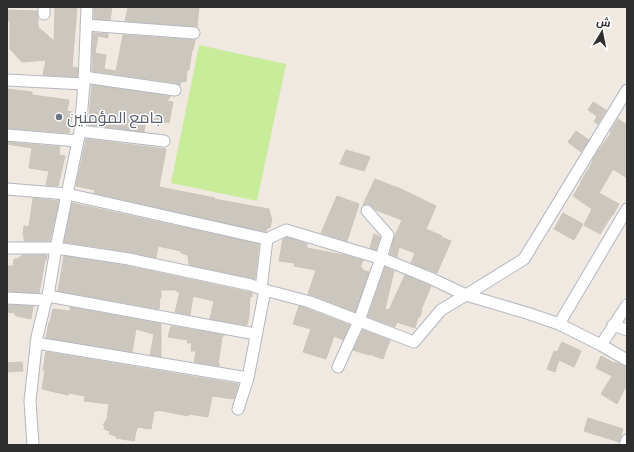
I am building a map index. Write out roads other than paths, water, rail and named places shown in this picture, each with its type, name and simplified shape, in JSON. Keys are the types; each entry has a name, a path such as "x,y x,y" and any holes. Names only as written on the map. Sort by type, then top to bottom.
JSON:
{"street":[{"path":"33,445 30,401 36,343 47,298 79,136 84,81 87,7"},
{"path":"86,24 194,33"},
{"path":"7,80 84,81 175,90"},
{"path":"7,248 56,248 129,259 251,286 310,302 414,342 441,310 524,259 627,90"},
{"path":"7,135 79,136 164,141"},
{"path":"7,189 67,194 267,239 286,230 381,258 430,278 466,295 559,324 627,360"},
{"path":"559,324 627,209"},
{"path":"338,367 360,321 388,235 367,211"},
{"path":"238,409 248,378 256,334 263,290 267,239"},
{"path":"7,298 47,298 256,334"},
{"path":"601,345 627,305"},
{"path":"614,325 627,330"},
{"path":"36,343 248,378"},
{"path":"625,445 627,440"}],"place":[{"name":"جامع المؤمنين","path":"59,117"}]}
